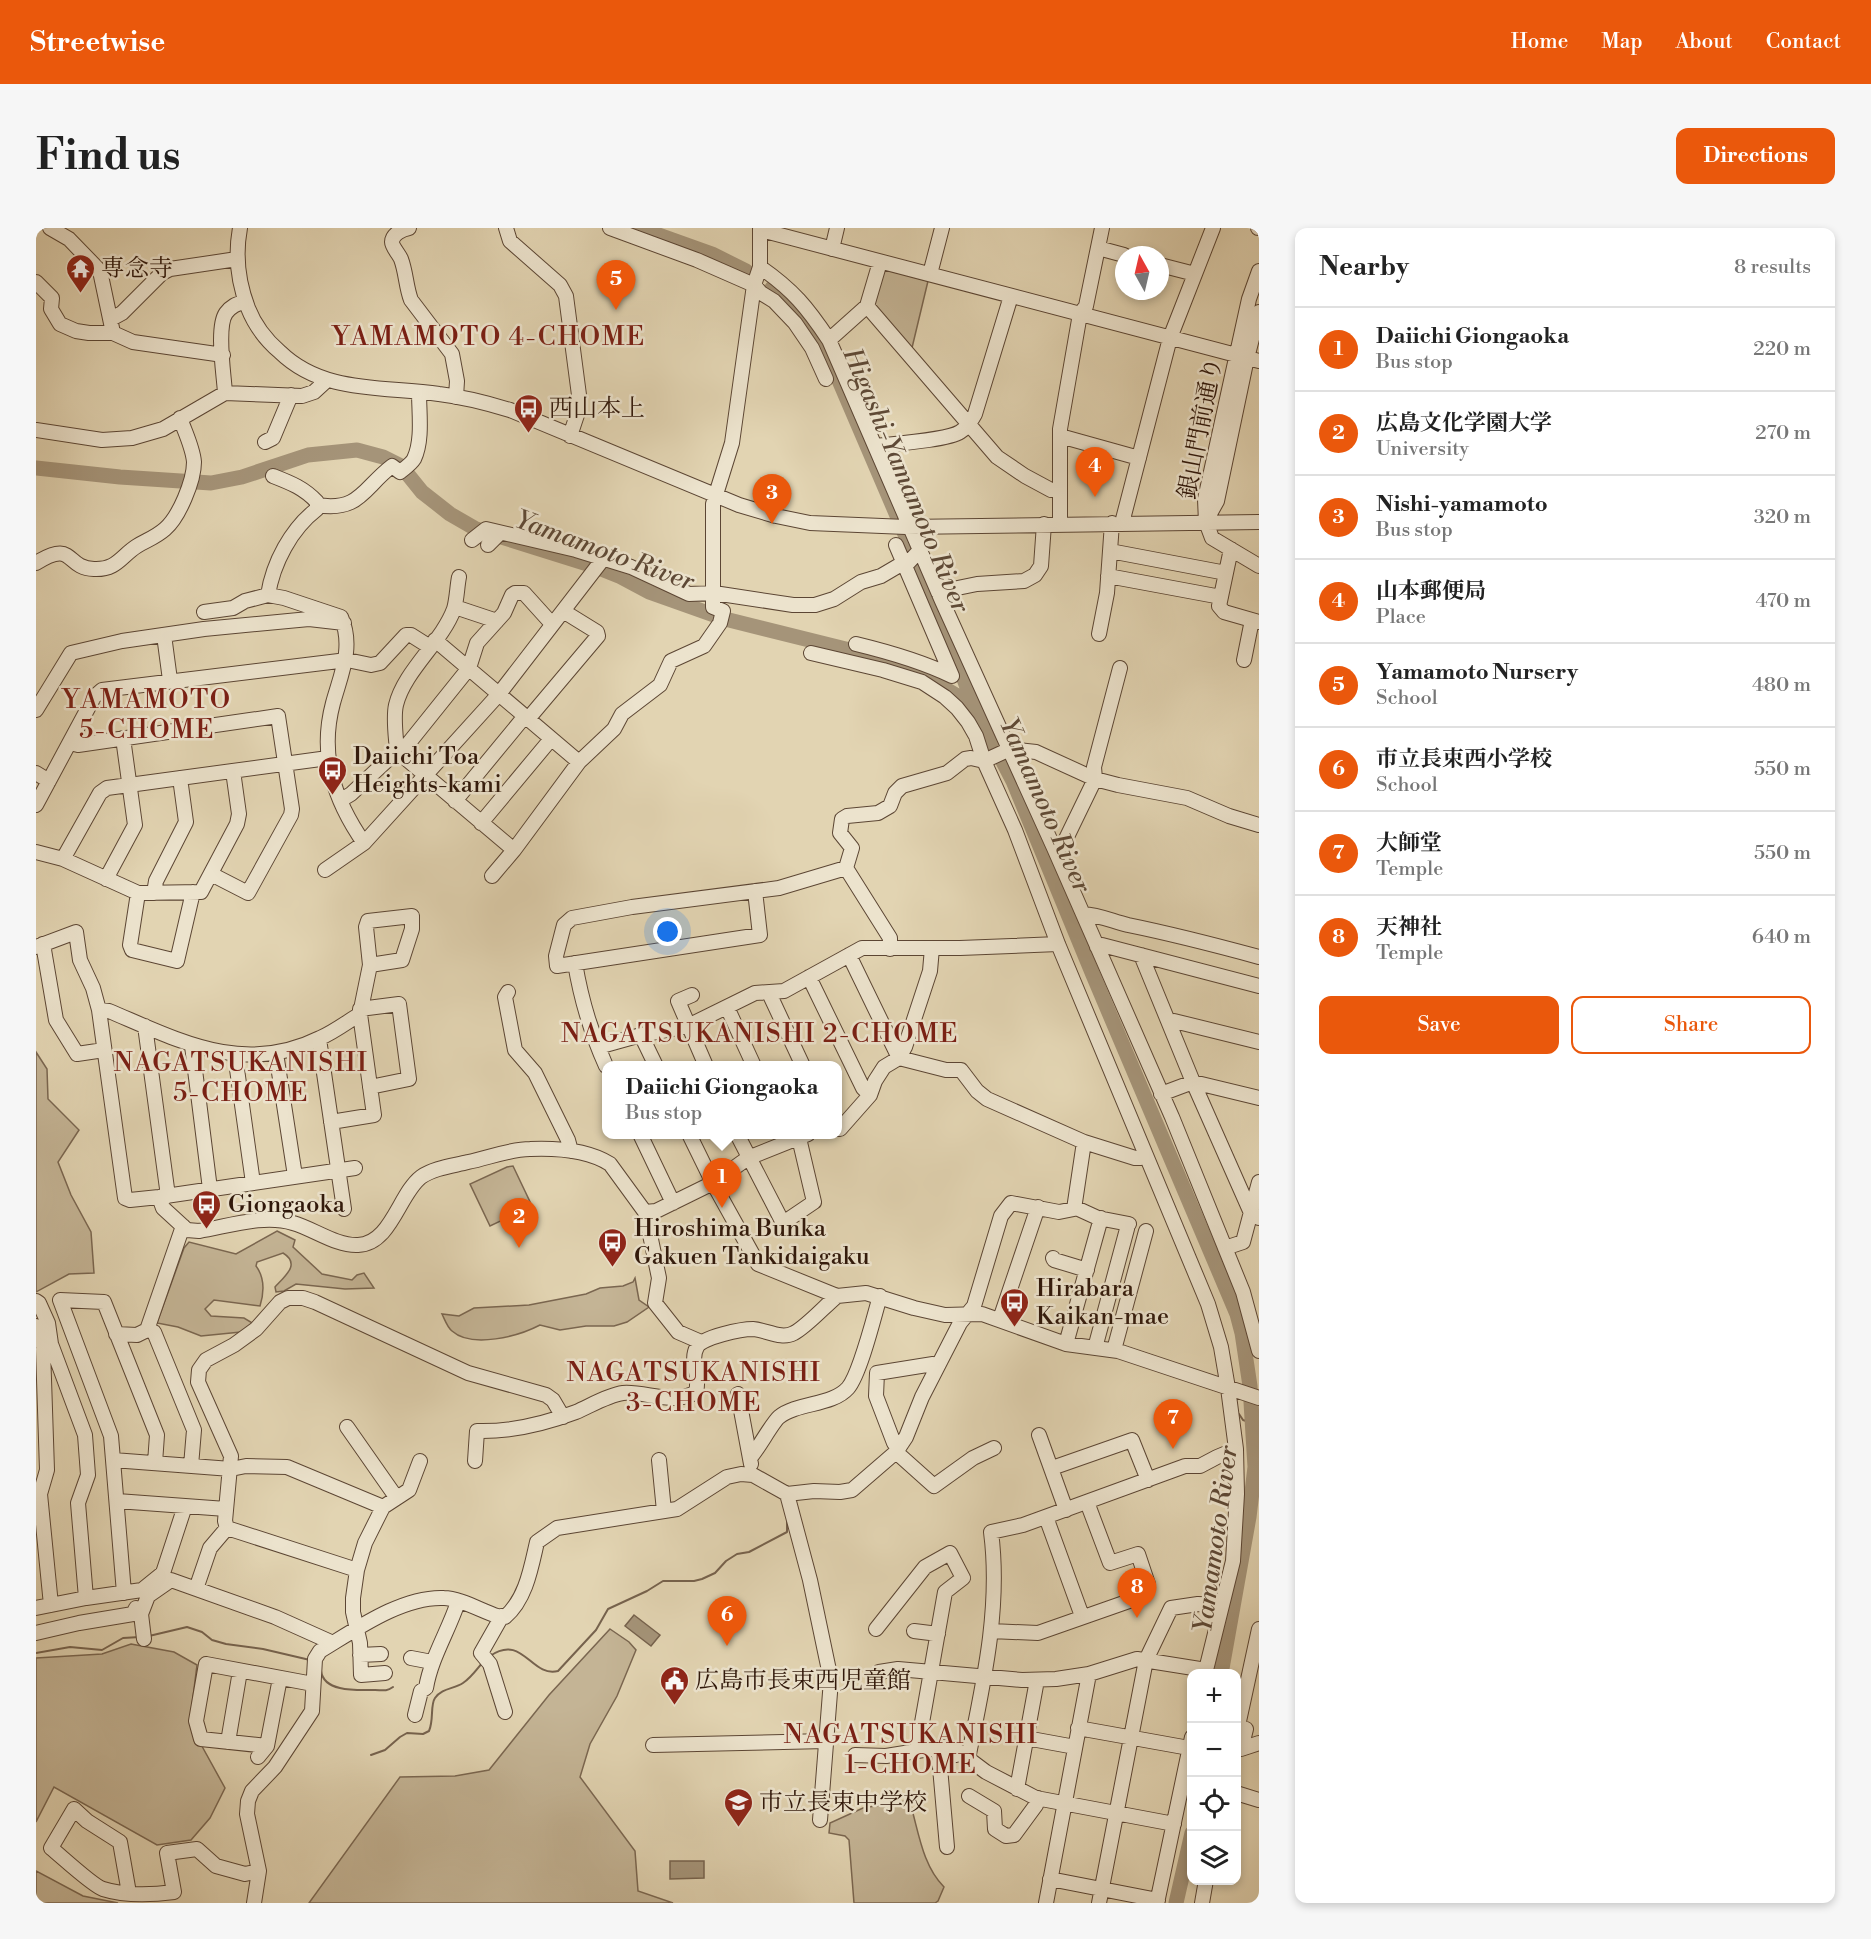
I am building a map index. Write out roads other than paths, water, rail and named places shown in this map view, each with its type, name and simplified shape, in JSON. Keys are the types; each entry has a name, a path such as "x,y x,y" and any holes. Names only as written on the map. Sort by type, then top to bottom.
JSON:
{"street":[{"path":"50,228 69,239 100,271 112,326 133,342 223,355"},
{"path":"240,228 237,259 240,283 252,318 273,346 289,362 308,373 326,381 348,386 456,397 510,410 739,505 776,516 810,523 903,527 1259,522"},
{"path":"409,228 401,230 392,240 392,244 402,261 407,291 411,300 452,354 457,381 456,397"},
{"path":"506,228 510,241 560,285 566,296 579,395 578,412 570,435"},
{"path":"610,228 697,260 754,285 761,293 774,301 795,323 812,348 826,379"},
{"path":"832,249 837,228"},
{"path":"930,274 942,228"},
{"path":"1060,524 1060,436 1080,314 1086,306 1102,228"},
{"path":"1099,634 1107,593 1110,550 1117,523 1139,458 1170,338 1213,228"},
{"path":"492,876 579,762 614,729 622,714 660,685 671,661 704,646 721,618 723,611 713,607 712,504 732,443 754,285 760,267 761,229 804,235 832,249 1248,358"},
{"path":"1098,248 1115,253"},
{"path":"36,282 52,298 51,309 60,324 76,331 89,333 112,326 162,273 170,269 237,259"},
{"path":"829,339 867,306 880,262"},
{"path":"760,267 786,285 810,312 829,339 875,446 903,527 920,550 1054,848 1161,1094 1243,1292 1259,1351"},
{"path":"1169,267 1195,274"},
{"name":"銀山門前通り","path":"1248,358 1249,299 1259,271"},
{"path":"875,446 958,434 968,425 975,414 1011,296"},
{"path":"225,393 222,331 224,315 234,305 245,301"},
{"path":"867,306 997,457 1051,490 1060,490"},
{"name":"銀山門前通り","path":"1206,522 1217,501 1259,312"},
{"path":"36,430 102,440 132,438 163,429 225,393 302,396 314,392 326,381"},
{"path":"317,505 343,506 363,494 378,476 392,466 405,468 414,459 418,442 419,392"},
{"path":"265,442 273,438 291,395"},
{"path":"36,563 56,552 63,553 82,566 92,569 108,568 171,523 183,503 194,462 180,418"},
{"path":"1060,436 1139,458"},
{"path":"268,596 276,567 293,534 317,509 317,502 309,493 273,476"},
{"path":"1206,522 1212,538 1259,566"},
{"path":"938,592 977,584 1024,581 1035,576 1041,566 1044,524"},
{"path":"472,540 486,529 576,550 599,564 631,567 689,594 714,593 793,605 815,605 834,599 861,582 881,576 906,564 920,550"},
{"path":"488,545 500,532"},
{"path":"856,644 892,652 932,666 952,676 896,545"},
{"path":"1231,549 1219,606 1224,612 1255,621 1244,660"},
{"path":"1110,550 1226,573"},
{"path":"325,870 364,843 499,694 599,564"},
{"path":"1108,576 1221,597"},
{"path":"459,577 455,607 401,692 395,706 398,752 514,850"},
{"path":"341,800 351,794 398,752 469,668 477,643 504,614 515,593 524,593 552,624"},
{"path":"204,612 233,608 245,601 268,596 284,598 341,617 344,623 346,660 332,705 326,747 329,770 348,819 364,843"},
{"path":"455,607 497,621"},
{"path":"455,801 598,636 597,632 563,611"},
{"path":"36,710 71,652 164,635 309,619 344,623"},
{"path":"164,635 170,680"},
{"path":"36,805 94,697 102,690 346,660 371,665 380,663 406,635 432,644 469,668 579,762"},
{"path":"811,653 909,677 934,689 957,708 968,722 1015,830 1123,1110 1185,1247 1208,1304 1231,1389 1237,1494 1233,1561 1207,1669"},
{"path":"1054,848 1063,845 1095,779 1094,767 1120,668"},
{"path":"70,742 78,745 278,716 291,815 248,893 211,874"},
{"path":"106,879 135,825 123,738"},
{"path":"481,823 551,739"},
{"path":"890,949 890,938 846,868 852,848 840,833 842,819 847,816 878,813 890,806 895,792 902,786 947,773 965,759 984,761 1010,749 1036,752 1095,779 1187,798 1229,816 1259,825"},
{"path":"63,859 100,793 107,788 328,758"},
{"path":"36,852 63,859 138,893 201,892 237,824 239,814 233,771"},
{"path":"36,773 49,781"},
{"path":"154,893 156,881 186,822 180,778"},
{"path":"755,891 760,935 557,966 556,956 564,925 572,918 632,907 755,891 779,888 846,868"},
{"path":"138,893 130,945 132,950 177,961 193,892"},
{"path":"1083,914 1098,915 1257,956 1259,941"},
{"path":"104,1050 77,1054 57,1020 40,945 76,932 80,960 93,988 99,1010 125,1198 130,1200 164,1196 355,1168"},
{"path":"598,1047 640,1035 688,1026 755,993 783,991 862,948 1058,944"},
{"path":"1097,947 1102,945 1259,986"},
{"path":"842,1127 870,1095 884,1067 899,1058 905,1047 930,971 932,948"},
{"path":"849,955 899,1058 946,1070 961,1070 977,1091 987,1099 1084,1142 1141,1158"},
{"path":"1141,955 1193,1082 1255,1215"},
{"path":"574,963 582,1001 604,1061"},
{"path":"331,1122 374,1115 360,1012 370,964"},
{"path":"809,977 863,1088 870,1095"},
{"path":"508,992 505,997 515,1050 535,1072 572,1151"},
{"path":"769,993 801,1061"},
{"path":"692,995 678,1001 704,1061"},
{"path":"99,1010 109,1011 192,1046 235,1055 276,1053 319,1039 360,1012 399,1004 410,1079 370,1086"},
{"path":"726,1007 752,1061"},
{"path":"1168,1022 1174,1021 1259,1042"},
{"path":"145,1026 164,1196 163,1208 187,1230 199,1231 272,1219 292,1223 344,1243 358,1245 373,1241 382,1233 419,1179 434,1170 529,1149 572,1151 603,1159 610,1164 648,1213"},
{"path":"640,1035 654,1061"},
{"path":"319,1039 344,1209"},
{"path":"192,1046 210,1189"},
{"path":"276,1053 295,1176"},
{"path":"235,1055 254,1183"},
{"path":"1161,1094 1193,1082 1259,1098"},
{"path":"1115,1095 1113,1096 1123,1110 1124,1108 1141,1158 1177,1241 1185,1247"},
{"path":"642,1139 673,1203"},
{"path":"691,1139 758,1264 837,1296 866,1293 945,1315 982,1314 1066,1344 1114,1350 1259,1398"},
{"path":"739,1139 783,1223 814,1202 797,1139"},
{"path":"648,1213 713,1183 748,1158 791,1139"},
{"path":"505,1712 490,1664 480,1653 502,1617 512,1610 529,1577 537,1542 557,1528 677,1509 727,1477 741,1474 753,1475 787,1494 852,1490 897,1450 906,1437 922,1397 960,1323 974,1306 1001,1216 1011,1203 1059,1212 1074,1209 1084,1142"},
{"path":"1225,1248 1243,1242 1255,1215 1259,1182"},
{"path":"1000,1319 1038,1207"},
{"path":"1074,1207 1128,1226 1095,1348"},
{"path":"648,1213 648,1226 659,1278 655,1303 678,1332 701,1342"},
{"path":"1066,1344 1101,1218"},
{"path":"147,1330 183,1226"},
{"path":"1114,1350 1146,1231"},
{"path":"1053,1258 1087,1269"},
{"path":"475,1461 477,1431 500,1432 563,1417 621,1394 656,1398 689,1396 696,1392 699,1381 694,1356 701,1342 708,1338 753,1329 782,1336 794,1333 837,1296"},
{"path":"750,1458 779,1417 812,1403 835,1398 848,1388 855,1374 880,1296"},
{"path":"227,1528 225,1521 231,1456 198,1382 199,1370 206,1360 234,1345 256,1329 280,1302 288,1298 303,1298 315,1302 468,1373 546,1395 553,1400 563,1417"},
{"path":"124,1593 111,1436 60,1300 104,1302 157,1435 155,1463"},
{"path":"36,1301 48,1323 51,1344 85,1435 88,1475 78,1503 86,1598"},
{"path":"36,1326 39,1334 36,1340"},
{"path":"116,1334 137,1335 147,1330 154,1332 195,1430 191,1466"},
{"path":"51,1344 43,1349 47,1470 40,1494 51,1605"},
{"path":"938,1366 933,1364 877,1373 876,1396 897,1450 934,1486 973,1458 994,1448"},
{"path":"738,1394 753,1475"},
{"path":"347,1427 396,1497"},
{"path":"1039,1435 1066,1510"},
{"path":"1052,1468 1132,1440 1148,1480"},
{"path":"965,1756 985,1676 992,1631 994,1551 991,1532 1023,1526 1185,1466 1200,1466 1236,1449"},
{"path":"659,1460 664,1511"},
{"path":"113,1461 231,1469 246,1466 286,1467 383,1507"},
{"path":"385,1673 361,1675 357,1629 353,1612 357,1570 365,1543 383,1507 409,1490 420,1461"},
{"path":"787,1494 810,1580 831,1680 820,1820"},
{"path":"117,1501 226,1509"},
{"path":"992,1631 1038,1633 1135,1599 1148,1584 1138,1554 1110,1563 1087,1502"},
{"path":"36,1608 142,1590 163,1573 185,1506"},
{"path":"1046,1517 1082,1617"},
{"path":"227,1528 357,1570"},
{"path":"196,1589 210,1548 227,1528"},
{"path":"876,1629 925,1567 950,1553 963,1578 945,1592 917,1751"},
{"path":"36,1631 137,1614 148,1596 171,1580 275,1617 333,1643"},
{"path":"142,1590 137,1614 143,1636"},
{"path":"254,1903 259,1871 248,1814 248,1801 252,1791 275,1767 312,1711 315,1659 320,1651 398,1607 423,1599 446,1598 502,1617"},
{"path":"415,1715 415,1689 426,1688 432,1662 452,1622 458,1602"},
{"path":"1099,1903 1146,1660 1171,1608 1198,1604 1221,1605"},
{"path":"1239,1723 1259,1630"},
{"path":"914,1631 938,1634"},
{"path":"360,1655 381,1654"},
{"path":"411,1658 432,1662"},
{"path":"879,1672 898,1669 1037,1680 1089,1674 1137,1659 1191,1669"},
{"path":"280,1678 262,1751 228,1742 201,1739 196,1721 206,1664 313,1684"},
{"path":"228,1742 240,1671"},
{"path":"1046,1903 1089,1674"},
{"path":"1017,1788 1037,1680"},
{"path":"1078,1728 1130,1738 1187,1743"},
{"path":"1241,1730 1246,1729 1241,1749"},
{"path":"1026,1738 1075,1747"},
{"path":"653,1745 826,1741"},
{"path":"1241,1749 1259,1743"},
{"path":"855,1755 886,1756 942,1747 954,1748 986,1772 1038,1798 1174,1824"},
{"path":"947,1847 939,1756 965,1756"},
{"path":"1050,1879 1158,1901 1187,1758"},
{"path":"1241,1795 1259,1800"},
{"path":"969,1796 994,1811 995,1829 1006,1836 1014,1835 1036,1805 1038,1798"},
{"path":"129,1893 120,1842 87,1821 74,1809 51,1848 102,1889 129,1893 152,1895 174,1892 167,1853 197,1849 216,1866 245,1874 259,1871"},
{"path":"1202,1903 1205,1885"}],"waterway":[{"name":"Higashi-Yamamoto River","path":"639,228 712,254 746,271"},
{"name":"Yamamoto River","path":"772,288 795,308 826,350 943,623 974,706 1013,781 1237,1314 1250,1386 1255,1467 1249,1517 1222,1669"},
{"name":"Yamamoto River","path":"36,468 211,483 242,477 308,455 357,450 383,457 401,466 422,492 450,514 476,529 594,566 649,592 725,619 902,663 974,706"},
{"path":"1239,1414 1243,1420 1252,1423"},
{"path":"490,1656 501,1650 511,1650 519,1652 541,1668 558,1671 596,1630 608,1609 663,1581 694,1581 715,1573 726,1561 737,1554 749,1552 787,1532 787,1522"},
{"path":"149,1636 187,1627 202,1632 212,1640 226,1644 263,1649 310,1660"},
{"path":"36,1653 70,1647 102,1650 123,1638 140,1637"},
{"path":"371,1755 385,1750 407,1733 423,1734 429,1731 435,1698 441,1692 466,1681 483,1662"},
{"path":"321,1671 328,1683 343,1689 388,1690 393,1687"},
{"name":"Yamamoto River","path":"1176,1903 1187,1855"}],"place":[{"name":"専念寺","path":"80,294"},
{"name":"Yamamoto Nursery","path":"616,310"},
{"name":"西山本上","path":"528,434"},
{"name":"山本郵便局","path":"1095,497"},
{"name":"Nishi-yamamoto","path":"772,524"},
{"name":"Daiichi Toa Heights-kami","path":"332,796"},
{"name":"Daiichi Giongaoka","path":"722,1208"},
{"name":"Giongaoka","path":"207,1230"},
{"name":"広島文化学園大学","path":"519,1248"},
{"name":"Hiroshima Bunka Gakuen Tankidaigaku","path":"613,1268"},
{"name":"Hirabara Kaikan-mae","path":"1015,1328"},
{"name":"大師堂","path":"1173,1449"},
{"name":"天神社","path":"1137,1618"},
{"name":"市立長束西小学校","path":"727,1646"},
{"name":"広島市長束西児童館","path":"674,1706"},
{"name":"市立長束中学校","path":"738,1828"}],"district":[{"name":"YAMAMOTO 4-CHOME","path":"489,336"},
{"name":"YAMAMOTO 5-CHOME","path":"147,714"},
{"name":"NAGATSUKANISHI 2-CHOME","path":"760,1033"},
{"name":"NAGATSUKANISHI 5-CHOME","path":"241,1077"},
{"name":"NAGATSUKANISHI 3-CHOME","path":"694,1387"},
{"name":"NAGATSUKANISHI 1-CHOME","path":"911,1749"}]}
